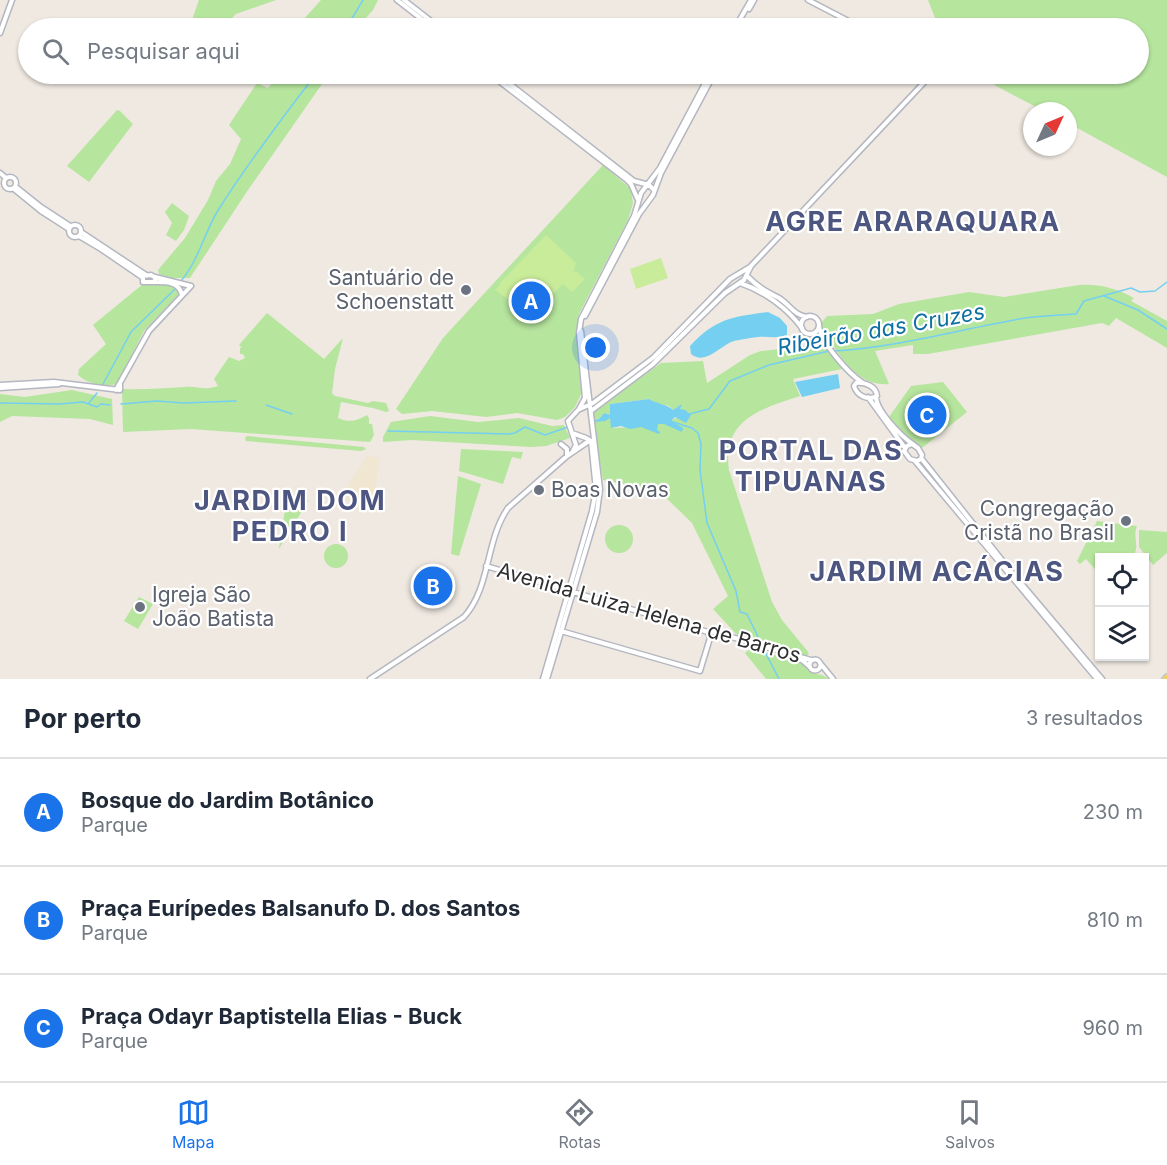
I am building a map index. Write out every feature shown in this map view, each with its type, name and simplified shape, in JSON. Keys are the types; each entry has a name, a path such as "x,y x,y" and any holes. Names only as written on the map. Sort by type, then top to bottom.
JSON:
{"street":[{"path":"0,33 12,0"},
{"path":"398,0 420,18"},
{"path":"404,0 427,18"},
{"path":"741,18 753,0"},
{"path":"745,18 753,0"},
{"path":"808,0 842,18"},
{"path":"506,84 634,181 655,190"},
{"path":"579,409 585,393 579,343 580,324 586,307 634,216 638,200 646,185 660,168 706,84"},
{"path":"545,679 599,500 600,480 590,414 582,324 639,214 655,190 661,173 707,84"},
{"path":"569,455 575,448 575,440 568,423 569,419 579,409 654,357 730,279 751,266 923,84"},
{"path":"575,137 627,180 638,200 647,203"},
{"path":"0,174 5,179"},
{"path":"5,179 14,178 17,182 15,188"},
{"path":"5,179 4,185 7,189 15,188 40,211 69,228 72,237 80,234"},
{"path":"0,387 61,384 118,390 149,331 191,286 144,276 80,234 79,226 74,224 69,228"},
{"path":"590,414 652,365 724,293 740,283 751,266"},
{"path":"741,272 796,314 816,318 820,333 827,344 852,375 876,391 879,408 902,435 921,452 921,458 1009,569 1102,679"},
{"path":"735,275 740,283 751,287 782,307 802,328 827,344"},
{"path":"144,276 144,282 176,285 180,288 182,295"},
{"path":"153,282 156,280 155,277"},
{"path":"802,328 802,322 807,316"},
{"path":"810,334 818,330 819,325"},
{"path":"852,375 856,392 861,396 876,397"},
{"path":"855,383 863,383"},
{"path":"868,397 907,455 915,461 1097,679"},
{"path":"571,432 591,441"},
{"path":"370,679 464,617 474,605 502,515 569,455 587,441 591,441"},
{"path":"571,592 596,490 591,441"},
{"path":"561,444 567,449 569,455"},
{"path":"904,448 914,445"},
{"path":"915,461 921,458"},
{"name":"Avenida Luiza Helena de Barros","path":"486,566 750,644"},
{"path":"559,631 700,671 710,638 708,632"},
{"name":"Avenida Luiza Helena de Barros","path":"710,638 716,635 811,660"},
{"name":"Avenida Luiza Helena de Barros","path":"770,649 802,660 810,667"},
{"path":"817,659 832,678 810,667 811,660 817,659"},
{"path":"816,670 820,667 820,663"}],"shaded area":[{"path":"367,456 380,458 373,505 338,500"}],"green space":[{"path":"199,0 276,0 236,14 232,18 193,17"},
{"path":"321,0 378,0 366,18 305,18"},
{"path":"928,0 1167,0 1167,177 1077,128 1077,102 1027,102 993,84 1149,84 1149,18 935,18"},
{"path":"256,84 268,88 271,84 322,84 190,278 170,278 159,274 158,270 185,238 208,200 216,181 230,164 241,139 229,125"},
{"path":"117,110 133,124 89,182 67,166"},
{"path":"603,165 631,189 633,203 628,220 579,314 577,333 582,392 575,407 565,417 557,420 517,413 486,417 432,411 402,414 396,409 443,338"},
{"path":"172,203 189,216 184,230 176,241 166,235 172,223 165,212"},
{"path":"546,235 576,263 573,273 576,271 585,279 572,292 563,284 531,316 495,290"},
{"path":"661,258 668,278 636,289 630,269"},
{"path":"143,284 178,287 179,294 144,331 117,384 96,384 86,381 78,375 79,369 106,344 93,325"},
{"path":"1079,285 1107,287 1120,292 1134,298 1131,301 1167,321 1167,348 1116,318 1109,326 1102,323 928,354 913,354 913,345 875,351 889,384 877,384 858,375 849,367 822,330 822,322 827,316 873,314 899,304 969,292 1004,297"},
{"path":"267,313 324,359 343,338 332,393 335,396 368,403 373,401 386,403 389,411 341,402 338,418 353,421 367,415 374,435 370,442 191,429 123,432 122,389 218,386 214,379 229,357 239,361 245,358 243,354 240,354 240,348 242,348 239,345"},
{"path":"824,344 842,369 793,379 800,396 771,406 747,419 738,428 728,453 729,470 772,602 782,620 809,653 806,657 738,636 713,609 728,596 692,523 659,491 603,480 593,422 610,417 612,428 641,427 657,430 657,424 668,422 687,413 680,409 681,406 673,410 669,406 649,399 610,404 610,416 604,413 599,419 593,420 593,411 661,363 703,361 707,383 750,355 761,351"},
{"path":"943,382 967,412 922,448 907,437 889,417 911,386"},
{"path":"72,390 112,399 113,425 90,419 12,416 0,422 0,394 25,397"},
{"path":"430,416 478,422 519,418 552,426 564,425 570,438 546,446 531,447 412,440 383,442 383,437 391,422"},
{"path":"247,436 366,449 361,451 246,441"},
{"path":"461,449 523,452 521,459 512,457 503,484 459,471"},
{"path":"458,476 481,484 459,556 451,554"},
{"path":"287,497 308,501 279,549"},
{"path":"1097,521 1137,526 1135,553 1095,553 1095,569 1086,559 1080,564 1077,561"},
{"path":"619,525 629,529 633,539 629,549 619,553 609,549 605,539 609,529"},
{"path":"1139,530 1167,532 1167,553 1153,565 1149,560 1149,553 1144,553 1139,547"},
{"path":"336,544 341,545 347,551 347,561 341,567 336,568 331,567 325,561 324,556 325,551 331,545"},
{"path":"139,597 153,604 138,629 124,621"},
{"path":"751,648 803,663 813,673 829,679 766,679 745,653"}],"water":[{"path":"768,312 780,318 787,326 787,335 734,341 702,358 691,354 690,346 717,324 726,320"},
{"path":"838,374 840,388 802,397 795,382"},
{"path":"649,399 673,410 682,404 680,409 691,415 686,423 675,417 671,421 683,428 682,432 664,424 658,424 659,434 641,427 611,428 610,418 593,422 604,413 610,415 610,404"}],"waterway":[{"path":"352,18 363,0"},
{"path":"181,281 192,265 212,220 228,194 308,84"},
{"name":"Ribeirão das Cruzes","path":"834,351 906,342 1025,318 1076,314 1084,301 1131,288 1140,292 1155,291 1167,282"},
{"path":"102,386 131,332 175,289"},
{"path":"1104,296 1138,310 1167,329"},
{"name":"Ribeirão das Cruzes","path":"689,414 709,409 730,381 769,365 829,351"},
{"path":"88,404 97,393"},
{"path":"121,404 157,401 183,403 236,401"},
{"path":"0,403 83,402 97,407 101,404 110,405"},
{"path":"266,405 292,414"},
{"path":"670,421 692,428 698,433 701,444 700,470 707,523 736,591 740,612 747,614 761,643"},
{"path":"388,431 509,434 525,427 545,435 568,427"},
{"path":"763,648 779,679"}],"place":[{"name":"Santuário de Schoenstatt","path":"466,290"},
{"name":"Bosque do Jardim Botânico","path":"531,301"},
{"name":"Praça Odayr Baptistella Elias - Buck","path":"927,415"},
{"name":"Boas Novas","path":"539,490"},
{"name":"Congregação Cristã no Brasil","path":"1126,521"},
{"name":"Praça Eurípedes Balsanufo D. dos Santos","path":"433,586"},
{"name":"Igreja São João Batista","path":"140,607"}],"district":[{"name":"AGRE ARARAQUARA","path":"913,222"},
{"name":"PORTAL DAS TIPUANAS","path":"811,466"},
{"name":"JARDIM DOM PEDRO I","path":"290,516"},
{"name":"JARDIM ACÁCIAS","path":"937,572"}]}
